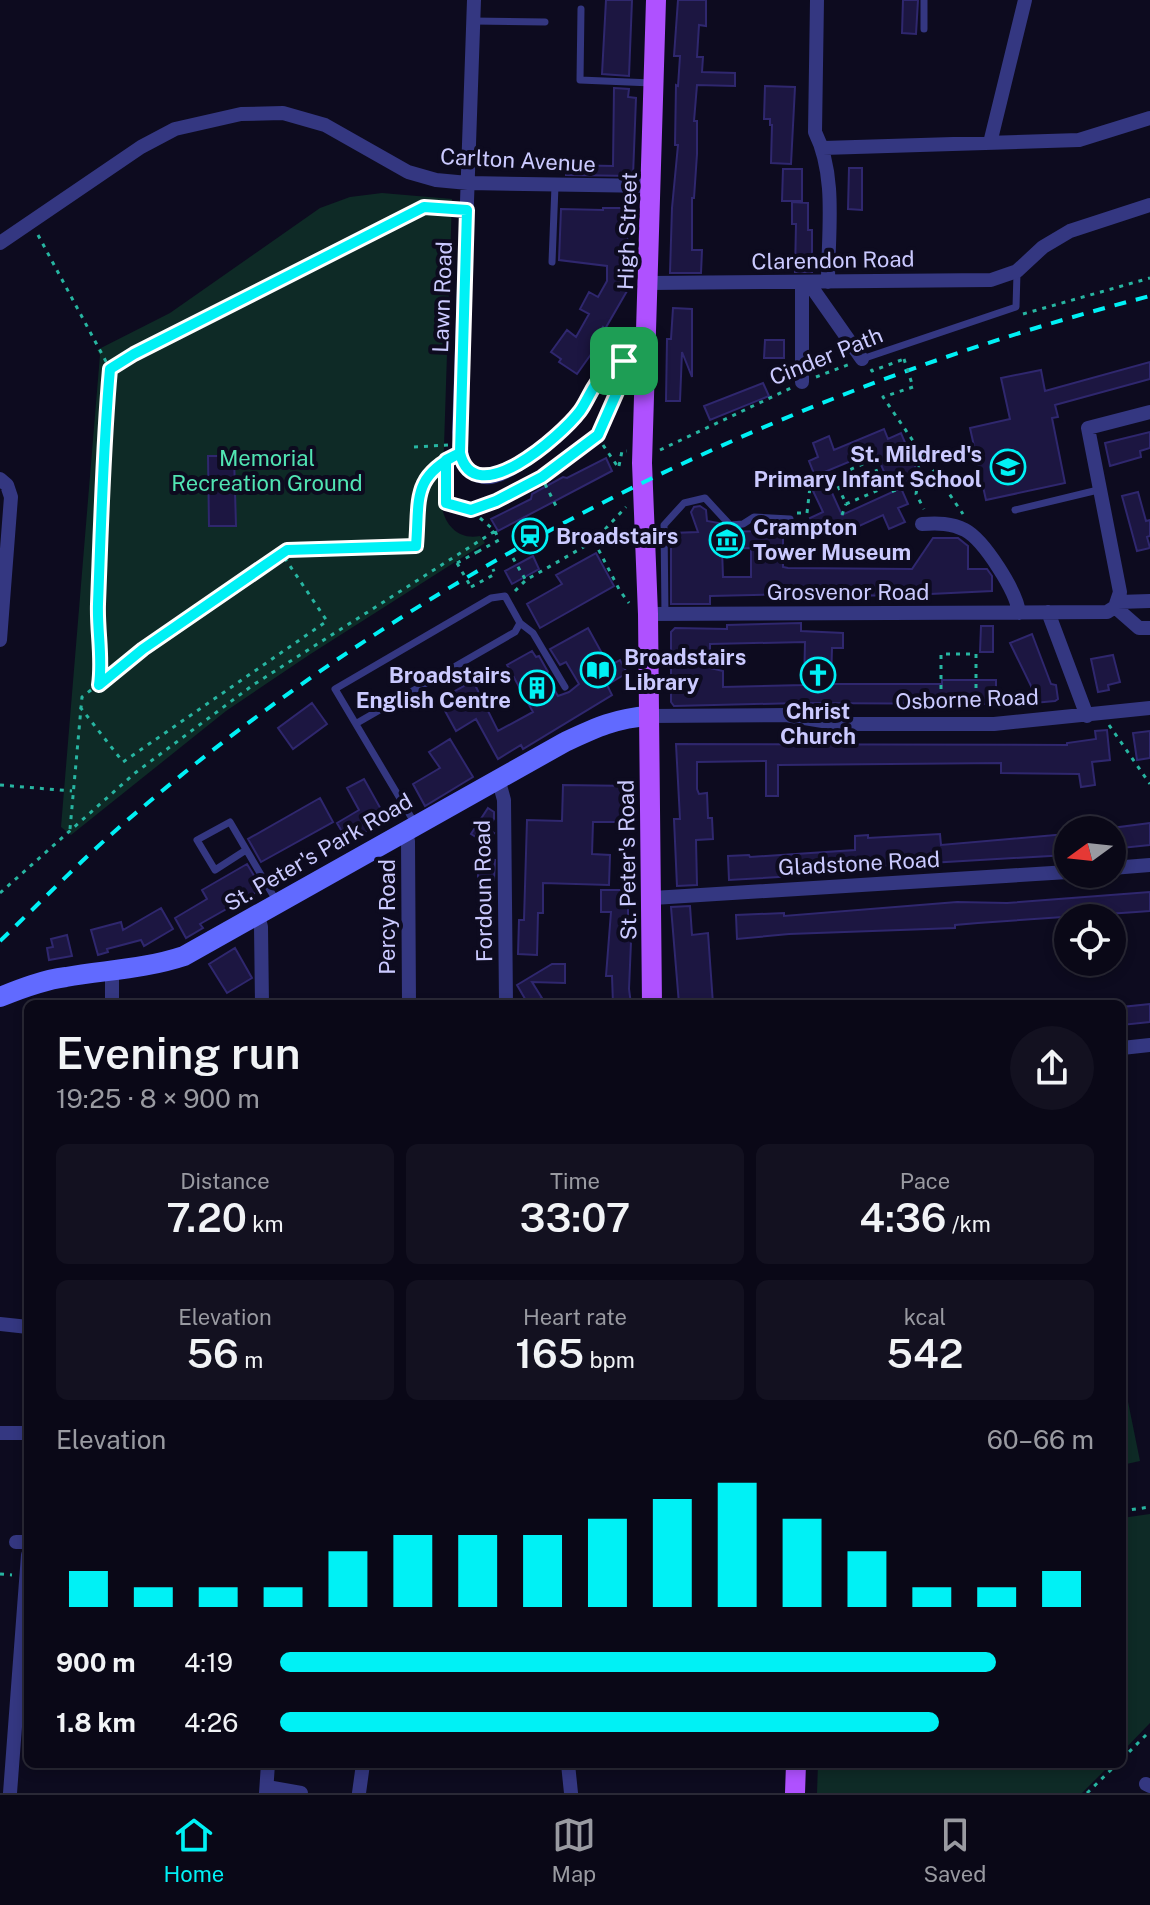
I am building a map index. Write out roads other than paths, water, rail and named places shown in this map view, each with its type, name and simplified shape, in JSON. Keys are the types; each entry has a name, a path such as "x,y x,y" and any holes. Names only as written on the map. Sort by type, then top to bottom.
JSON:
{"main road":[{"name":"High Street","path":"656,0 647,359 641,456 642,496 656,615"},
{"name":"St. Peter's Road","path":"652,1000 649,716 656,615"},
{"name":"St. Peter's Park Road","path":"0,997 64,977 157,965 184,956 498,778 595,728 622,718 649,716"},
{"path":"795,1793 796,1768"}],"street":[{"name":"Lawn Road","path":"474,0 460,448 463,464 477,476 495,476 515,466 555,436 579,413 603,375 624,361"},
{"path":"817,0 815,132 828,168 828,282"},
{"path":"990,143 1025,0"},
{"name":"Carlton Avenue","path":"0,243 141,147 175,129 241,114 283,113 325,125 408,172 436,180 555,186 652,186"},
{"path":"823,148 1079,140 1150,118"},
{"path":"1017,271 1043,247 1070,231 1150,205"},
{"name":"Clarendon Road","path":"649,283 991,280 1017,271"},
{"path":"805,282 862,359"},
{"path":"802,382 805,282"},
{"path":"624,361 647,359"},
{"path":"1150,412 1088,428 1118,583 1117,604 1139,628 1150,628"},
{"path":"0,479 7,485 11,497 0,640"},
{"path":"926,524 946,523 967,531 979,542 1015,596 1019,613"},
{"name":"Grosvenor Road","path":"656,615 1107,612 1117,604 1150,601"},
{"path":"1048,612 1094,715"},
{"name":"Osborne Road","path":"649,716 786,715 841,724 976,724 1150,708"},
{"name":"Fordoun Road","path":"498,778 504,800 506,1000"},
{"name":"Percy Road","path":"409,1000 410,827"},
{"path":"1126,867 1150,865"},
{"name":"Gladstone Road","path":"653,898 1054,873"},
{"path":"258,915 261,927 262,1000"},
{"path":"112,972 112,1000"},
{"path":"1126,1048 1150,1045"},
{"path":"0,1324 24,1327"},
{"path":"0,1433 24,1433"},
{"path":"10,1793 7,1740 24,1590"},
{"path":"268,1768 266,1790 301,1793"},
{"path":"359,1793 362,1768"},
{"path":"568,1768 571,1793"}],"lane":[{"path":"924,0 924,29"},
{"path":"581,9 580,80 655,83"},
{"path":"473,21 545,22"},
{"path":"552,262 555,186"},
{"name":"Cinder Path","path":"862,359 1016,307 1017,271"},
{"path":"471,510 523,489 598,435 624,376 624,361"},
{"path":"1015,510 1098,490"},
{"path":"656,615 664,525 684,503 705,498 730,525 743,524 754,517 790,519"},
{"path":"410,827 357,723 335,689 498,595 505,596 520,623 533,633 565,687"},
{"path":"357,723 515,632 520,623"},
{"path":"246,850 215,870 197,840 230,822 278,903"}],"railway":[{"path":"0,941 119,827 248,723 365,641 487,565 614,497 744,436 877,382 1013,335 1150,296"}],"place":[{"name":"St. Mildred's Primary Infant School","path":"1008,467"},
{"name":"Broadstairs","path":"530,536"},
{"name":"Crampton Tower Museum","path":"727,540"},
{"name":"Broadstairs Library","path":"598,670"},
{"name":"Christ Church","path":"818,675"},
{"name":"Broadstairs English Centre","path":"537,688"}],"park label":[{"name":"Memorial Recreation Ground","path":"267,470"}]}
